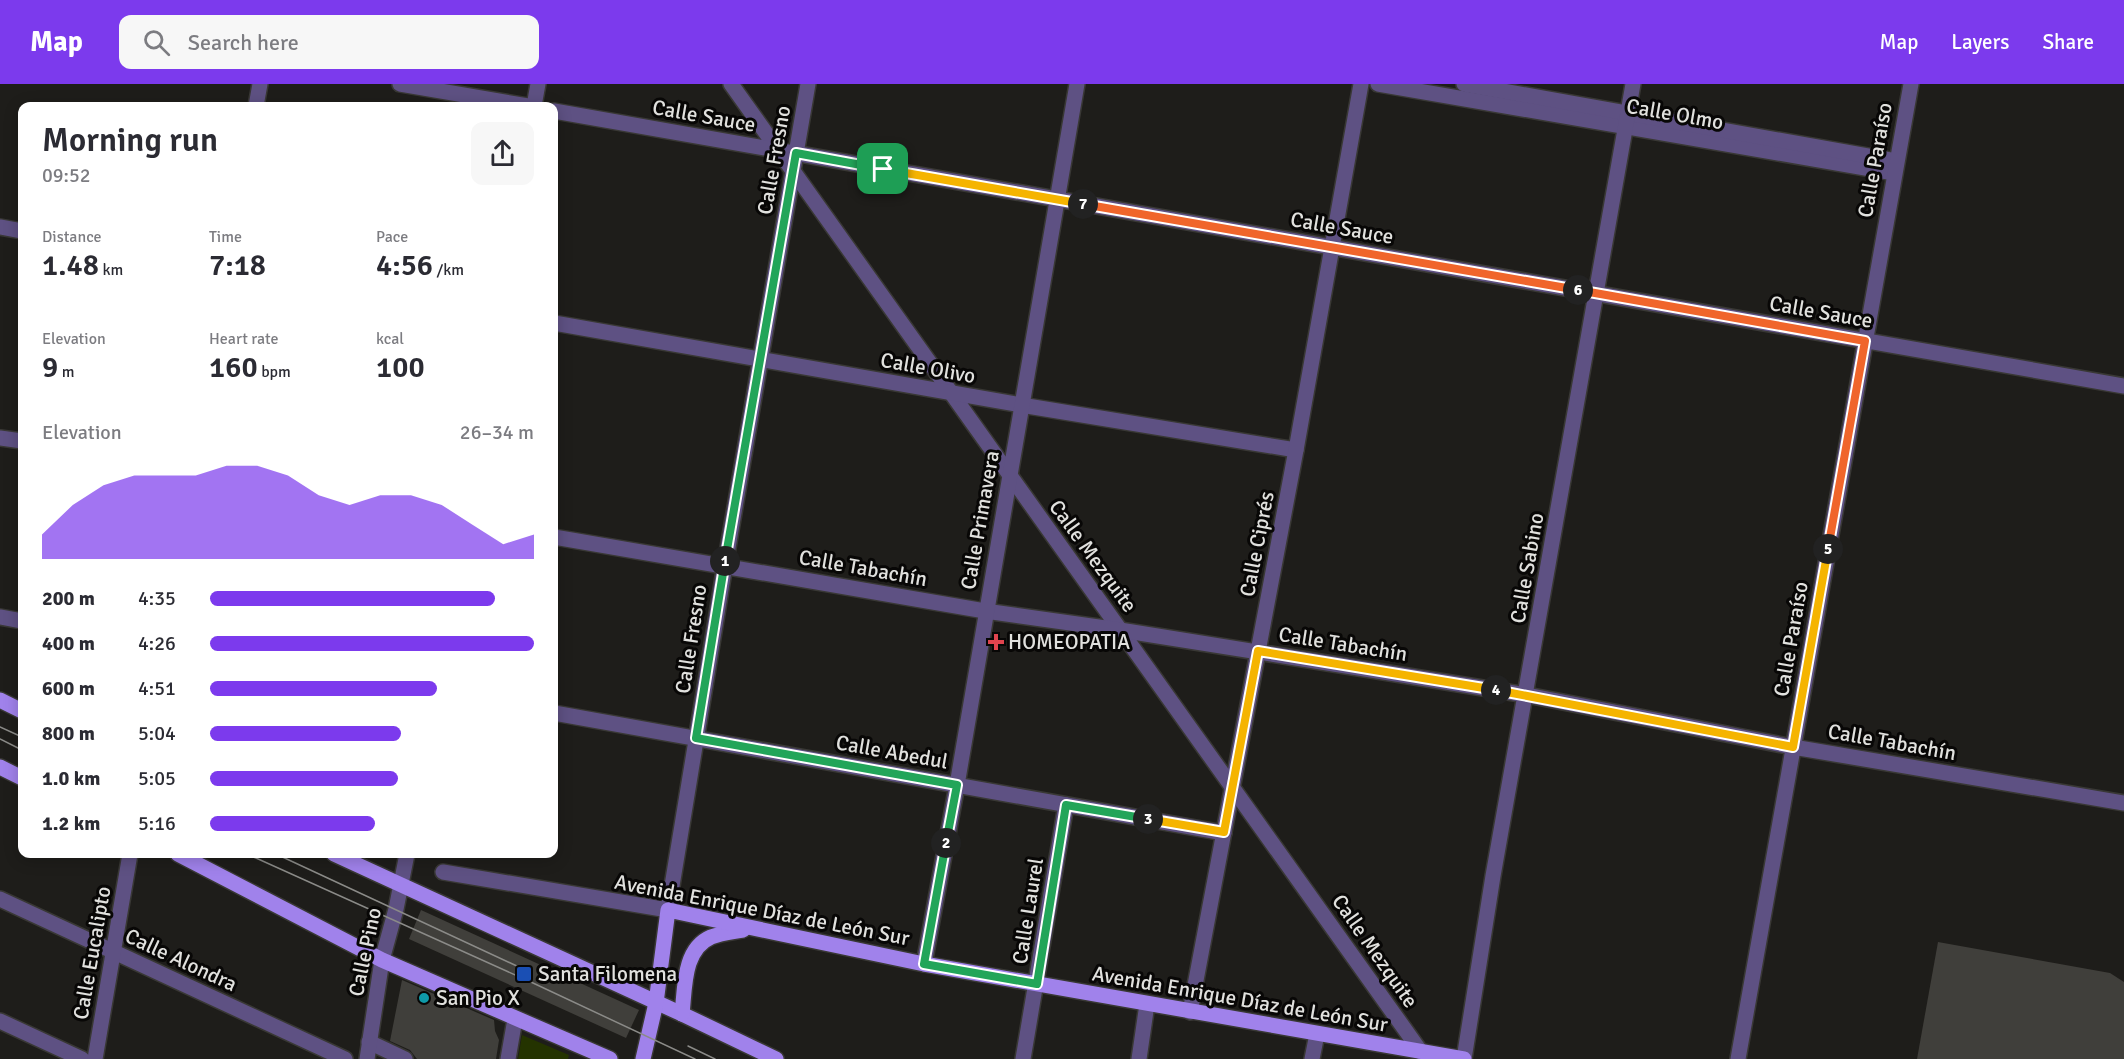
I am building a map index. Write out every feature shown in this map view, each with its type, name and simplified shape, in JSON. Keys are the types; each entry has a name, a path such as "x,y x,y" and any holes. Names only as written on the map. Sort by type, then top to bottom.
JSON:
{"main road":[{"path":"0,700 18,709"},
{"path":"0,767 18,776"},
{"path":"186,858 382,960 610,1059"},
{"path":"343,858 776,1059"},
{"name":"Avenida Enrique Díaz de León Sur","path":"668,910 924,964 1464,1059"},
{"name":"Calle Fresno","path":"643,1059 656,1002 668,910"},
{"path":"682,1014 689,961 697,945 720,934 753,928"}],"street":[{"path":"257,102 260,84"},
{"path":"400,84 505,102"},
{"path":"535,102 538,84"},
{"name":"Calle Mezquite","path":"731,84 1421,1052"},
{"name":"Calle Fresno","path":"668,910 808,84"},
{"name":"Calle Primavera","path":"924,964 957,785 1077,84"},
{"name":"Calle Ciprés","path":"1190,1012 1296,450 1361,84"},
{"name":"Calle Olmo","path":"1378,84 1626,120 1895,167"},
{"name":"Calle Olmo","path":"1464,84 1626,120"},
{"name":"Calle Sabino","path":"1464,1059 1493,876 1527,695 1633,84"},
{"name":"Calle Paraíso","path":"1738,1059 1911,84"},
{"name":"Calle Sauce","path":"558,112 2124,386"},
{"path":"0,227 18,230"},
{"name":"Calle Olivo","path":"558,324 1021,405 1296,450"},
{"path":"0,438 18,440"},
{"name":"Calle Tabachín","path":"558,538 985,611 1258,651 1527,695 1793,747 2124,804"},
{"path":"0,617 18,620"},
{"name":"Calle Abedul","path":"558,714 1224,832"},
{"name":"Calle Laurel","path":"1023,1059 1066,805"},
{"name":"Calle Eucalipto","path":"95,1059 129,858"},
{"name":"Calle Pino","path":"367,1059 382,960 406,858"},
{"name":"Avenida Enrique Díaz de León Sur","path":"443,872 668,910"},
{"name":"Calle Alondra","path":"0,899 345,1059"},
{"path":"1139,1059 1147,1004"},
{"path":"508,1059 515,1019"},
{"path":"0,1022 82,1059"},
{"path":"1312,1059 1317,1034"},
{"path":"369,1042 405,1059"}],"green space":[{"path":"522,1035 569,1055 568,1059 518,1059"}],"building":[{"name":"Santa Filomena","path":"421,910 639,1010 626,1038 409,939"},
{"path":"1938,942 2110,973 2124,982 2124,1059 1917,1059"},
{"name":"San Pio X","path":"402,980 494,1020 499,1040 496,1059 417,1059 410,1050 390,1041"}],"tram line":[{"path":"0,727 18,735"},
{"path":"0,739 18,748"},
{"path":"256,858 695,1059"},
{"path":"285,858 519,967"},
{"path":"688,1046 715,1059"}],"place":[{"name":"HOMEOPATIA","path":"996,642"},
{"name":"Santa Filomena","path":"524,974"},
{"name":"San Pio X","path":"424,998"}],"route":[{"path":"796,153 883,169 1865,341 1793,747 1527,695 1258,651 1224,832 1066,805 1037,984 924,964 957,785 696,738 796,153"}]}
